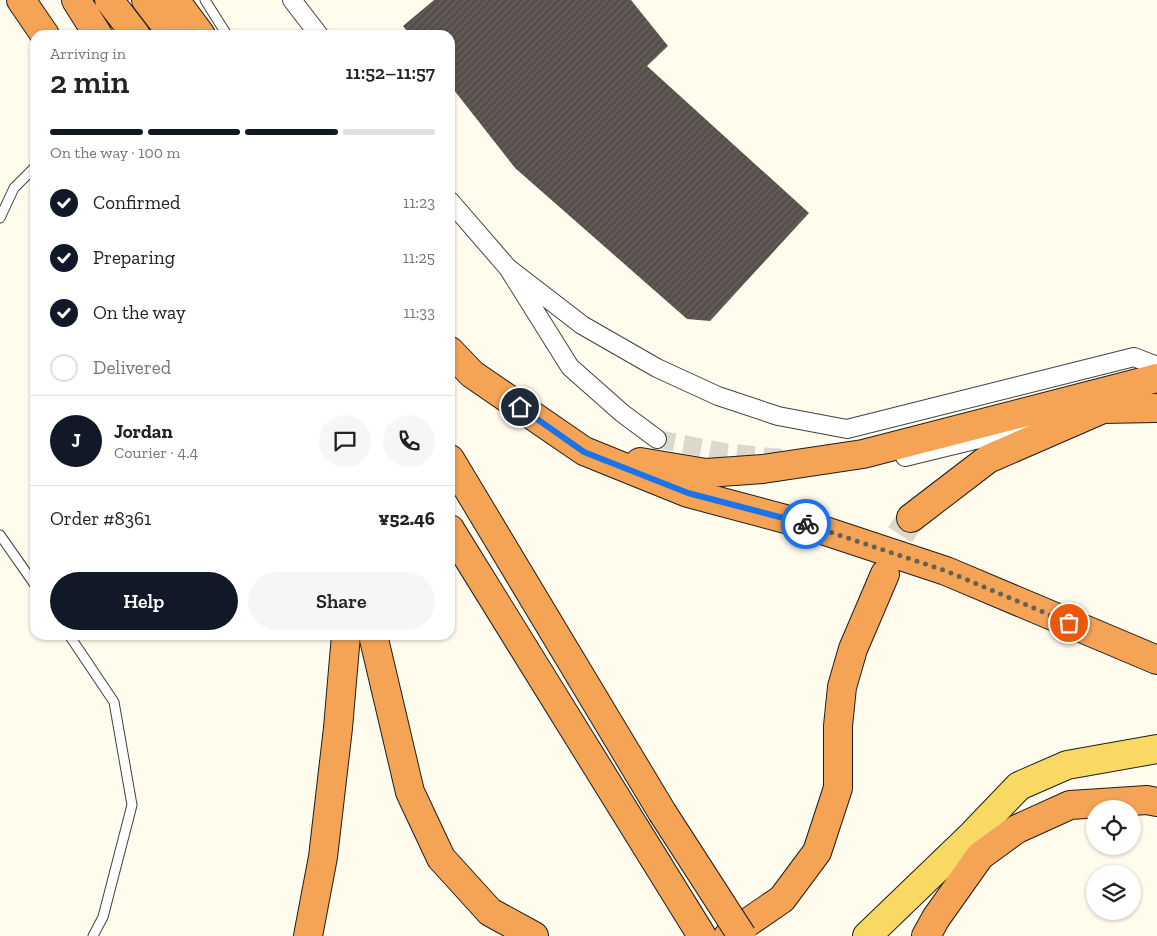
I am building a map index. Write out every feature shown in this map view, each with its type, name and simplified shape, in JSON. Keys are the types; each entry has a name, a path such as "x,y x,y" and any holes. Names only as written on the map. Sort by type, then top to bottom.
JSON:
{"highway":[{"path":"21,0 42,30"},
{"path":"76,0 95,30"},
{"path":"110,0 132,30"},
{"path":"146,0 169,30"},
{"path":"175,0 197,30"},
{"path":"455,356 472,374 584,452 688,493 804,524 946,571 1157,660"},
{"path":"584,452 706,473 770,469 863,454 1157,378"},
{"path":"911,518 988,459 1103,409 1157,408"},
{"path":"455,467 662,812 742,936"},
{"path":"455,537 633,828 702,936"},
{"path":"728,936 782,899 817,852 838,788 838,726 842,687 853,650 884,574"},
{"path":"308,936 323,857 355,640"},
{"path":"328,936 344,834 349,713 356,640"},
{"path":"359,640 379,664 410,792 441,858 490,912 534,936"},
{"path":"926,936 936,918 980,856 1017,829 1070,805 1147,800 1157,802"}],"main road":[{"path":"867,936 973,834 1019,786 1067,764 1157,749"}],"street":[{"path":"292,0 315,30"},
{"path":"455,207 508,268 570,367 622,414 657,439"},
{"path":"508,268 582,325 657,368 718,396 770,413 847,429 1134,357 1157,366"},
{"path":"863,466 1103,409"}],"lane":[{"path":"205,0 224,30"},
{"path":"0,218 14,188 30,173"},
{"path":"0,535 30,578"},
{"path":"73,640 114,702 132,805 103,917 93,936"}],"building":[{"path":"434,0 631,0 668,46 647,66 809,213 710,321 687,319 515,168 455,91 455,30 406,30 403,26"}],"tunnel":[{"path":"657,439 724,452 782,458"},
{"path":"885,574 900,535 911,518"}],"way so far":[{"path":"806,524 946,571 1069,623"}],"route":[{"path":"520,407 584,452 688,493 806,524"}]}
